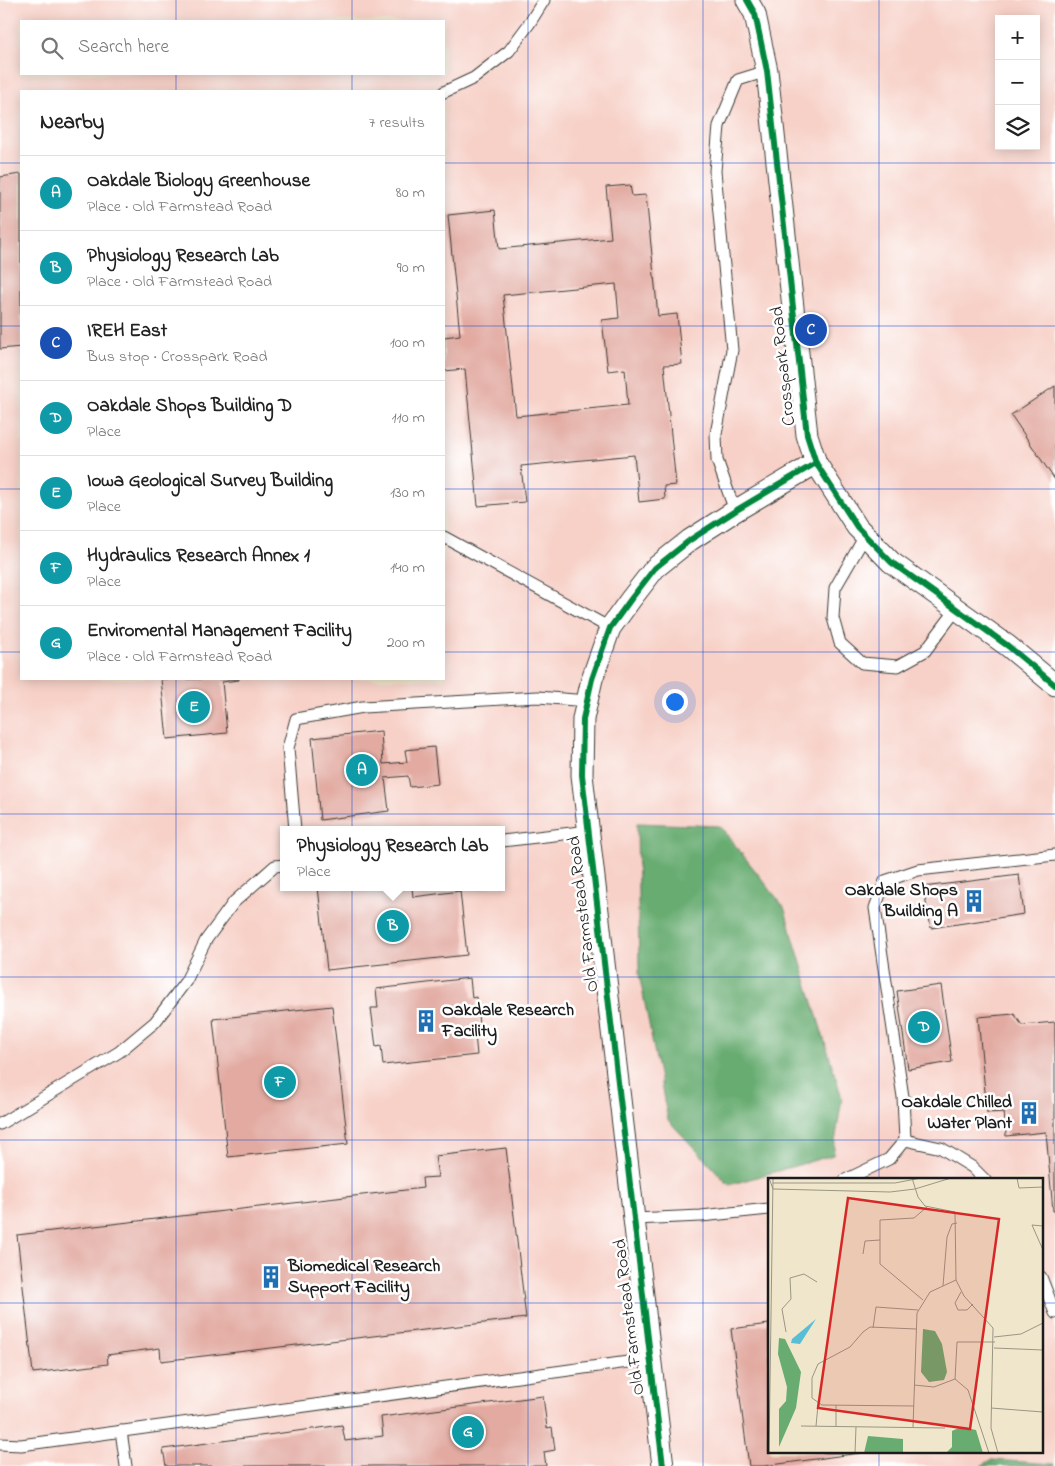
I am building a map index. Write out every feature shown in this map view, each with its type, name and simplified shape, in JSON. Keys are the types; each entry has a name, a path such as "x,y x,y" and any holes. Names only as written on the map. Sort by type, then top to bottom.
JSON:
{"street":[{"name":"Crosspark Road","path":"746,0 755,14 767,71 807,435 816,462 827,483 857,528 891,562 1008,646 1055,685"},
{"name":"Old Farmstead Road","path":"663,1466 582,775 583,719 592,679 610,628 655,568 690,540 816,462"}],"lane":[{"path":"445,92 474,78 509,51 544,0"},
{"path":"735,511 717,460 716,434 732,350 715,171 719,126 738,80 767,71"},
{"path":"865,536 835,588 833,618 840,643 862,663 898,666 925,651 956,610"},
{"path":"445,538 610,628"},
{"path":"296,826 288,748 296,719 363,707 538,697 587,701"},
{"path":"505,841 589,831"},
{"path":"849,1178 889,1159 905,1140 902,1097 875,908 885,881 918,870 1055,855"},
{"path":"0,1124 119,1052 154,1022 186,981 206,940 234,902 275,866 280,866"},
{"path":"905,1140 941,1148 972,1167 983,1178"},
{"path":"634,1219 701,1216 768,1209"},
{"path":"1042,1280 1055,1313"},
{"path":"0,1444 21,1445 650,1359"},
{"path":"121,1431 126,1466"}],"shaded area":[{"path":"0,0 1055,0 1055,1466 0,1466"}],"green space":[{"path":"637,823 720,826 784,907 842,1098 833,1155 729,1185 668,1120 639,974"},
{"path":"991,1460 1055,1464 1055,1466 981,1466"}],"building":[{"path":"20,174 20,347 0,349 0,177"},
{"path":"630,185 632,196 646,195 658,316 677,314 682,364 664,365 676,485 664,486 665,499 639,502 634,455 521,466 525,502 478,506 465,369 445,371 445,337 460,335 448,215 495,210 499,249 611,238 606,187","holes":["616,284 619,318 602,320 608,371 625,369 628,405 516,416 503,295"]},
{"path":"1055,386 1055,480 1011,415"},
{"path":"161,680 239,680 222,682 227,733 167,739"},
{"path":"381,731 383,764 407,762 405,750 434,747 438,784 410,787 408,776 385,778 389,811 320,820 312,738"},
{"name":"Oakdale Shops Building A","path":"1019,875 1024,914 931,928 923,887"},
{"path":"318,891 412,891 413,897 460,891 467,955 327,970"},
{"name":"Oakdale Research Facility","path":"470,978 472,998 476,997 480,1034 475,1035 477,1055 383,1065 381,1046 376,1047 371,1008 378,1008 376,989"},
{"path":"941,985 952,1062 908,1069 897,991"},
{"path":"332,1006 348,1144 228,1157 213,1019"},
{"name":"Oakdale Chilled Water Plant","path":"1014,1014 1022,1025 1055,1022 1055,1211 1053,1211 1046,1132 1006,1136 1004,1112 987,1113 978,1017"},
{"name":"Biomedical Research Support Facility","path":"506,1148 526,1318 161,1361 160,1348 107,1355 108,1364 33,1373 17,1235 423,1188 422,1178 438,1177 435,1156"},
{"path":"768,1324 768,1454 853,1454 764,1466 749,1466 731,1329"},
{"path":"543,1396 547,1428 552,1427 555,1450 544,1452 546,1466 166,1466 163,1449 342,1425 345,1441 383,1436 381,1417"}],"cycle path":[{"path":"747,0 755,14 767,71 807,435 816,463 857,527 891,562 1008,646 1055,685"},
{"path":"663,1466 582,775 583,719 592,679 610,628 655,568 690,540 816,463"}],"place":[{"name":"IREH East","path":"811,330"},
{"name":"Iowa Geological Survey Building","path":"194,707"},
{"name":"Oakdale Biology Greenhouse","path":"362,770"},
{"name":"Oakdale Shops Building A","path":"974,901"},
{"name":"Physiology Research Lab","path":"393,926"},
{"name":"Oakdale Research Facility","path":"426,1021"},
{"name":"Oakdale Shops Building D","path":"924,1027"},
{"name":"Hydraulics Research Annex 1","path":"280,1082"},
{"name":"Oakdale Chilled Water Plant","path":"1029,1113"},
{"name":"Biomedical Research Support Facility","path":"271,1277"},
{"name":"Enviromental Management Facility","path":"468,1432"}]}
